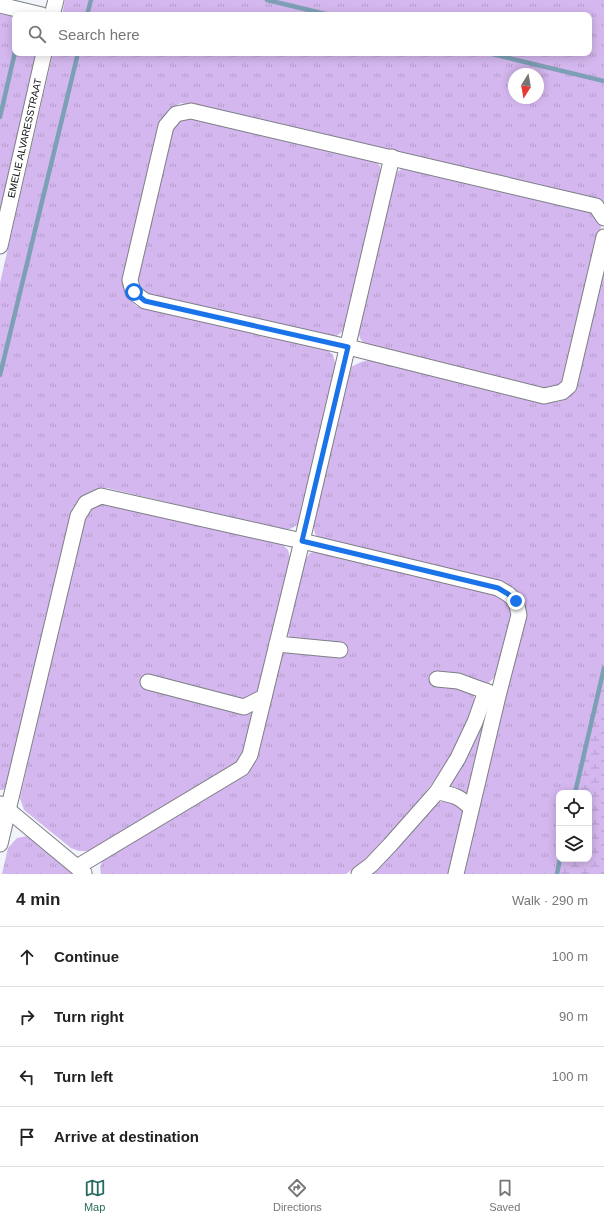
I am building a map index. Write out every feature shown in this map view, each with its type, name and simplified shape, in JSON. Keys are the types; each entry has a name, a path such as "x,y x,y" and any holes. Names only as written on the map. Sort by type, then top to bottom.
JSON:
{"street":[{"path":"53,12 56,0"},
{"path":"0,5 29,12"},
{"name":"EMELIE ALVARESSTRAAT","path":"0,246 43,56"},
{"path":"604,218 596,206 392,157 190,111 176,114 166,126 130,280 134,292 145,301 348,347 544,396 562,392 569,386 604,237"},
{"path":"4,807 81,870 242,768 250,755 392,157"},
{"path":"0,844 4,807 78,516 86,503 101,496 302,541 498,588 516,601 519,615 492,693 471,808 456,874"},
{"path":"277,644 340,650"},
{"path":"437,679 458,681 492,693"},
{"path":"148,682 244,707 264,698"},
{"path":"359,874 371,865 390,846 437,792 458,758 475,722 492,693"},
{"path":"437,792 462,798 471,808"}],"green space":[{"path":"65,0 604,0 604,204 599,199 181,103 169,109 163,119 124,275 125,292 136,306 324,347 333,355 336,366 299,524 290,529 280,529 107,488 92,492 82,500 74,508 9,784 3,790 0,790 0,283 52,56 592,56 592,12 63,12"},
{"path":"0,14 12,16 12,56 36,56 0,213"},
{"path":"189,116 374,160 380,166 381,173 347,321 343,331 334,338 148,295 139,289 136,277 173,125 180,119"},
{"path":"405,167 593,212 599,219 601,227 566,375 557,386 554,388 542,389 365,345 360,338 358,330 393,180 398,171"},
{"path":"604,268 604,668 576,790 556,790 556,862 559,862 557,874 463,874 525,622 525,606 517,592 506,584 321,540 315,534 313,524 346,382 351,367 372,359 545,402 556,402 563,400 569,396 576,387"},
{"path":"103,502 282,544 288,550 290,558 260,688 251,698 255,709 243,754 236,763 89,851 79,851 71,848 24,810 20,798 84,516 90,508"},
{"path":"319,551 495,595 502,598 509,604 512,615 498,671 493,679 487,684 478,682 449,685 473,694 475,703 469,722 438,776 392,833 346,874 101,874 100,867 103,860 250,770 258,758 280,656 287,650 291,639 287,632 303,563 310,553"},
{"path":"604,668 604,874 557,874 559,862 592,862 592,790 576,790"},
{"path":"490,706 469,795 447,786 469,750"},
{"path":"452,799 464,808 449,874 369,874 435,803"},
{"path":"27,836 35,837 74,874 2,874 8,848 17,838"}],"waterway":[{"path":"88,12 91,0"},
{"path":"267,0 317,12"},
{"path":"0,117 14,56"},
{"path":"0,375 77,56"},
{"path":"500,56 604,81"},
{"path":"576,790 604,668"},
{"path":"557,874 559,862"}],"route":[{"path":"134,292 145,301 348,347 302,541 498,588 516,601"}]}
